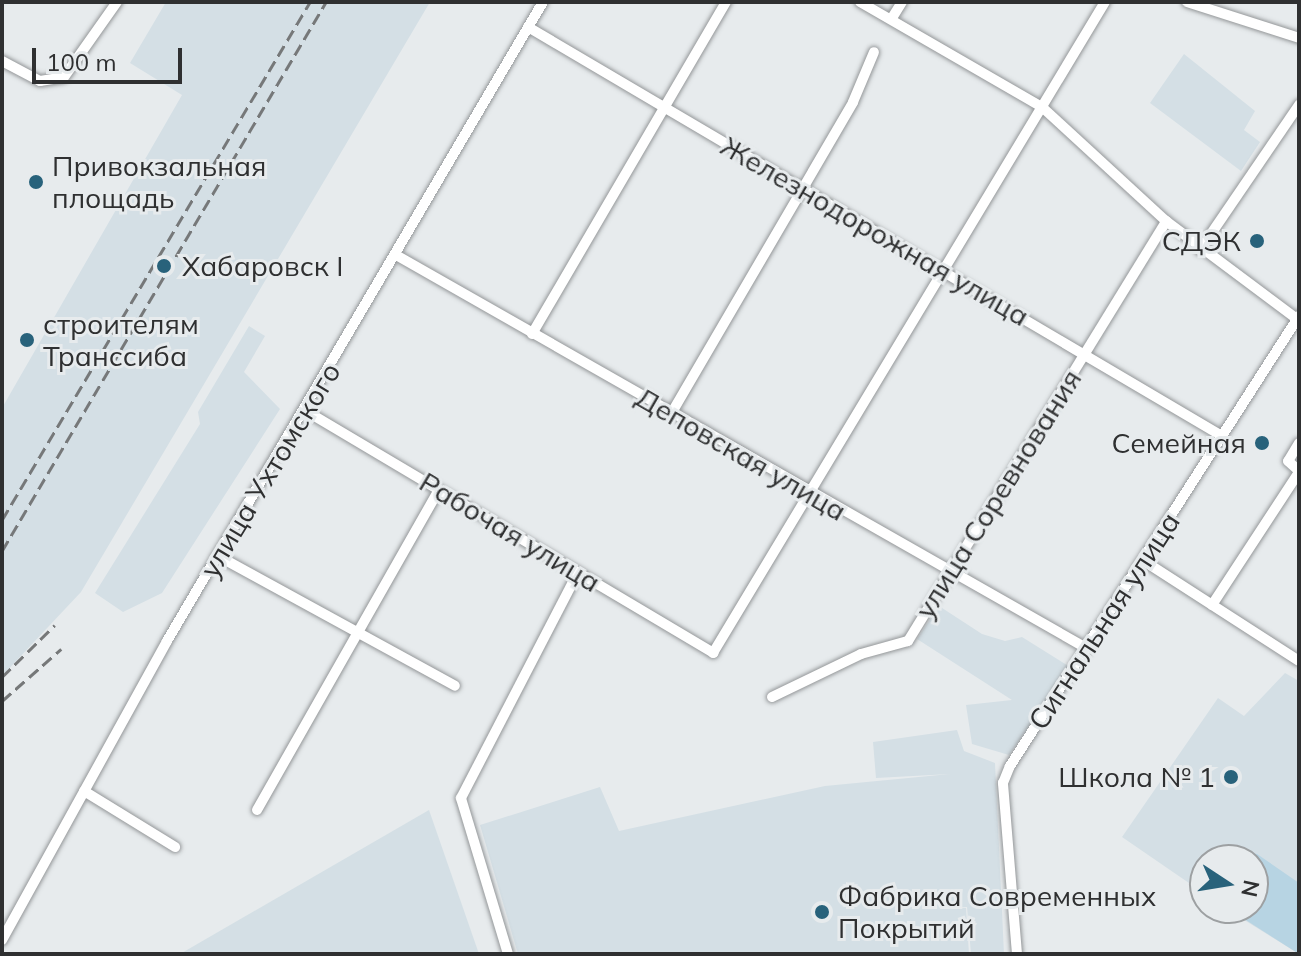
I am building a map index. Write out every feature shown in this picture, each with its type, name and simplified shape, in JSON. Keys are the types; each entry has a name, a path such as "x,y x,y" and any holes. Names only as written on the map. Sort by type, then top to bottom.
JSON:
{"street":[{"path":"2,61 48,81 64,77 86,54 117,2"},
{"name":"улица Ухтомского","path":"2,940 218,556 306,411 543,2"},
{"path":"532,334 726,2"},
{"path":"860,2 1042,107 1200,250 1298,318"},
{"path":"892,18 902,2"},
{"path":"809,494 1105,2"},
{"path":"1187,2 1299,38"},
{"name":"Железнодорожная улица","path":"528,27 800,190 944,269 1222,436"},
{"path":"671,414 800,190 874,52"},
{"path":"1200,250 1299,105"},
{"name":"улица Соревнования","path":"772,697 861,654 908,641 1166,221"},
{"name":"Деповская улица","path":"396,255 809,494 1088,649"},
{"name":"Сигнальная улица","path":"1017,954 1003,783 1298,318"},
{"name":"Рабочая улица","path":"306,411 713,653 809,494"},
{"path":"1212,605 1299,472 1288,461 1299,443"},
{"path":"257,810 439,490"},
{"path":"218,556 455,686"},
{"path":"1144,561 1299,661"},
{"path":"508,954 461,798 578,572"},
{"path":"84,791 175,847"}],"shaded area":[{"path":"166,2 430,2 81,592 2,676 2,408 182,95 130,63"},
{"path":"1184,54 1255,111 1244,130 1260,142 1241,171 1150,103"},
{"path":"249,326 265,336 244,372 280,409 162,593 123,612 95,593 200,424 198,412"},
{"path":"939,606 982,634 1005,641 1022,637 1070,667 1009,755 972,744 966,705 1012,700 917,639"},
{"name":"Школа № 1","path":"1285,673 1299,681 1299,954 1251,924 1269,924 1269,844 1189,844 1189,883 1122,837 1218,698 1244,716"},
{"path":"957,730 964,751 995,763 1004,954 971,954 967,907 949,908 966,908 969,954 518,954 480,825 600,787 619,831 825,786 950,774 876,778 873,742"},
{"path":"429,810 479,954 180,954"},
{"path":"1269,862 1299,883 1299,954 1252,924 1269,924"}],"railway":[{"path":"2,520 310,2"},
{"path":"2,551 326,2"},
{"path":"2,677 55,625"},
{"path":"2,701 61,649"}],"place":[{"name":"Привокзальная площадь","path":"36,182"},
{"name":"СДЭК","path":"1257,241"},
{"name":"Хабаровск I","path":"164,266"},
{"name":"строителям Транссиба","path":"27,340"},
{"name":"Семейная","path":"1262,443"},
{"name":"Школа № 1","path":"1231,777"},
{"name":"Фабрика Современных Покрытий","path":"822,912"}]}
